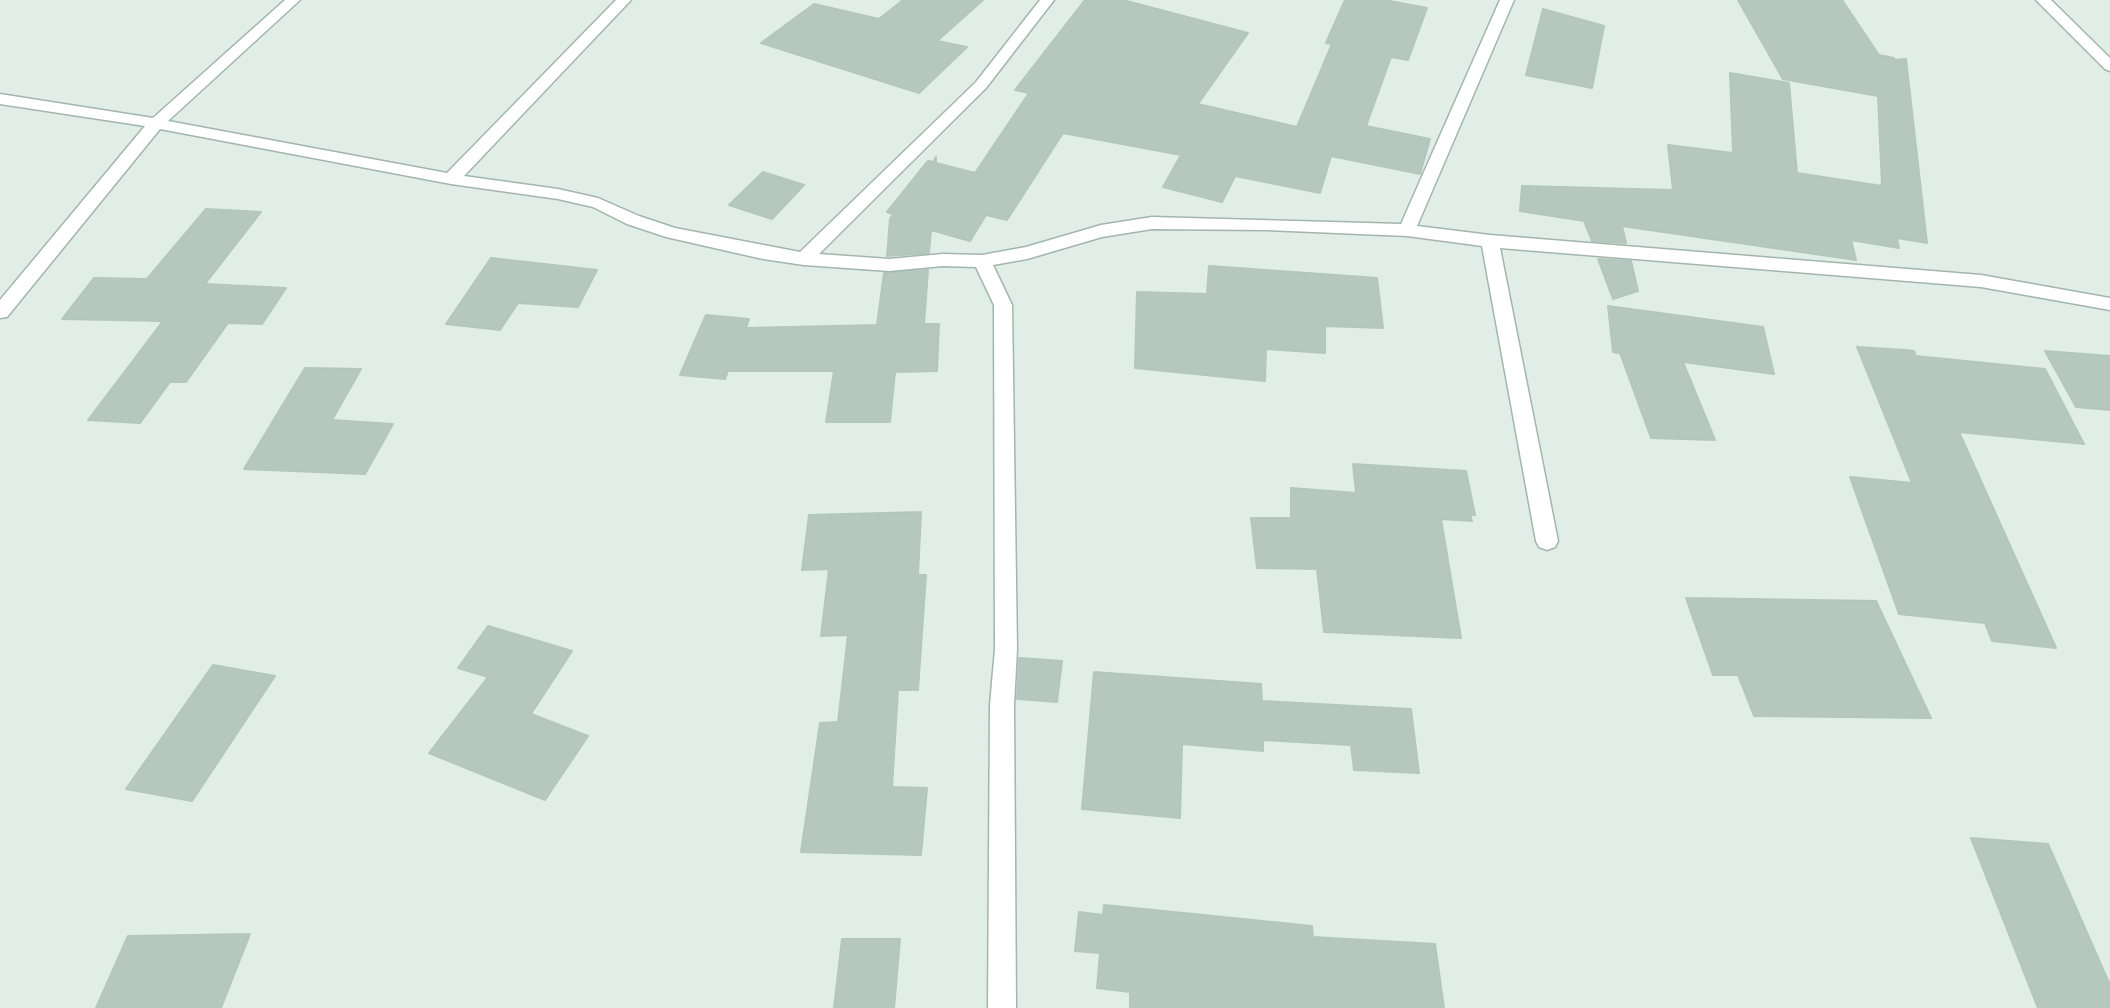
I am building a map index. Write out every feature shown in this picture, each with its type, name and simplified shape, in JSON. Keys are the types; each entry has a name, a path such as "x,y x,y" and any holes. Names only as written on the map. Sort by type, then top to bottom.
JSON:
{"street":[{"path":"0,312 156,123 293,0"},
{"path":"451,179 624,0"},
{"path":"804,259 981,85 1047,0"},
{"path":"1407,230 1507,0"},
{"path":"2043,0 2110,66"},
{"path":"0,99 156,123 451,179 585,200 672,233 804,259 888,265 943,260 982,261 1027,253 1101,231 1152,223 1266,224 1407,230 1490,241 1981,281 2110,304"},
{"path":"1490,241 1547,541"},
{"path":"982,261 1003,305 1006,649 1002,705 1002,1008"}],"building":[{"path":"903,0 983,0 937,41 967,47 919,93 761,43 814,4 879,19"},
{"path":"1085,0 1123,0 1248,33 1198,104 1297,127 1332,44 1326,43 1345,0 1384,0 1427,8 1408,60 1391,57 1366,126 1430,139 1420,174 1331,156 1320,193 1235,176 1222,202 1163,187 1181,155 1063,133 1007,220 986,215 970,241 931,230 929,253 887,256 890,219 893,214 887,212 928,161 933,162 936,157 936,163 975,173 1029,93 1015,90"},
{"path":"1738,0 1842,0 1879,55 1894,60 1906,59 1927,243 1897,238 1899,248 1851,240 1856,260 1622,226 1626,243 1592,241 1584,221 1520,211 1522,186 1673,190 1668,145 1733,153 1730,73 1789,83 1797,173 1882,186 1878,96 1783,79"},
{"path":"1543,9 1604,26 1592,88 1526,75"},
{"path":"763,172 804,185 772,219 729,205"},
{"path":"206,209 261,212 205,284 286,288 262,324 228,323 186,382 170,382 140,423 88,420 163,321 62,319 94,278 147,279"},
{"path":"491,258 597,270 578,307 518,303 500,330 446,324"},
{"path":"1598,259 1631,261 1638,291 1613,299"},
{"path":"1209,266 1377,278 1383,328 1325,326 1325,353 1266,349 1265,381 1135,368 1137,292 1207,294"},
{"path":"928,270 924,324 939,324 937,371 895,372 890,422 826,422 834,371 728,371 725,379 680,375 706,315 749,319 746,328 877,325 884,273"},
{"path":"1608,306 1763,327 1774,374 1683,362 1715,440 1651,438 1620,353 1613,352"},
{"path":"1857,347 1914,351 1916,356 2045,369 2084,444 1959,432 2056,648 1992,641 1985,623 1899,614 1850,477 1912,483"},
{"path":"2045,351 2110,356 2110,410 2076,407"},
{"path":"305,368 361,369 332,420 393,424 365,474 244,469"},
{"path":"1353,464 1466,471 1475,515 1470,515 1472,521 1441,519 1461,638 1324,632 1317,569 1257,568 1251,518 1291,518 1291,488 1356,493"},
{"path":"921,512 918,575 926,575 918,690 898,690 892,787 927,788 921,855 801,852 820,723 838,722 848,635 821,636 829,569 802,570 809,515"},
{"path":"1686,598 1876,601 1931,718 1754,716 1738,675 1713,675"},
{"path":"488,626 572,651 531,714 588,736 545,800 429,753 488,677 458,668"},
{"path":"1019,658 1062,661 1057,702 1017,699"},
{"path":"213,665 275,676 192,801 126,789"},
{"path":"1094,672 1261,684 1262,701 1411,709 1419,773 1354,770 1351,745 1263,740 1263,751 1182,744 1180,818 1082,809"},
{"path":"1971,838 2048,844 2110,985 2110,1008 2038,1008"},
{"path":"1104,905 1312,926 1313,937 1435,944 1444,1008 1130,1008 1130,992 1097,988 1100,953 1075,951 1079,912 1103,915"},
{"path":"250,934 221,1008 96,1008 128,936"},
{"path":"842,939 900,939 894,1008 834,1008"}]}
